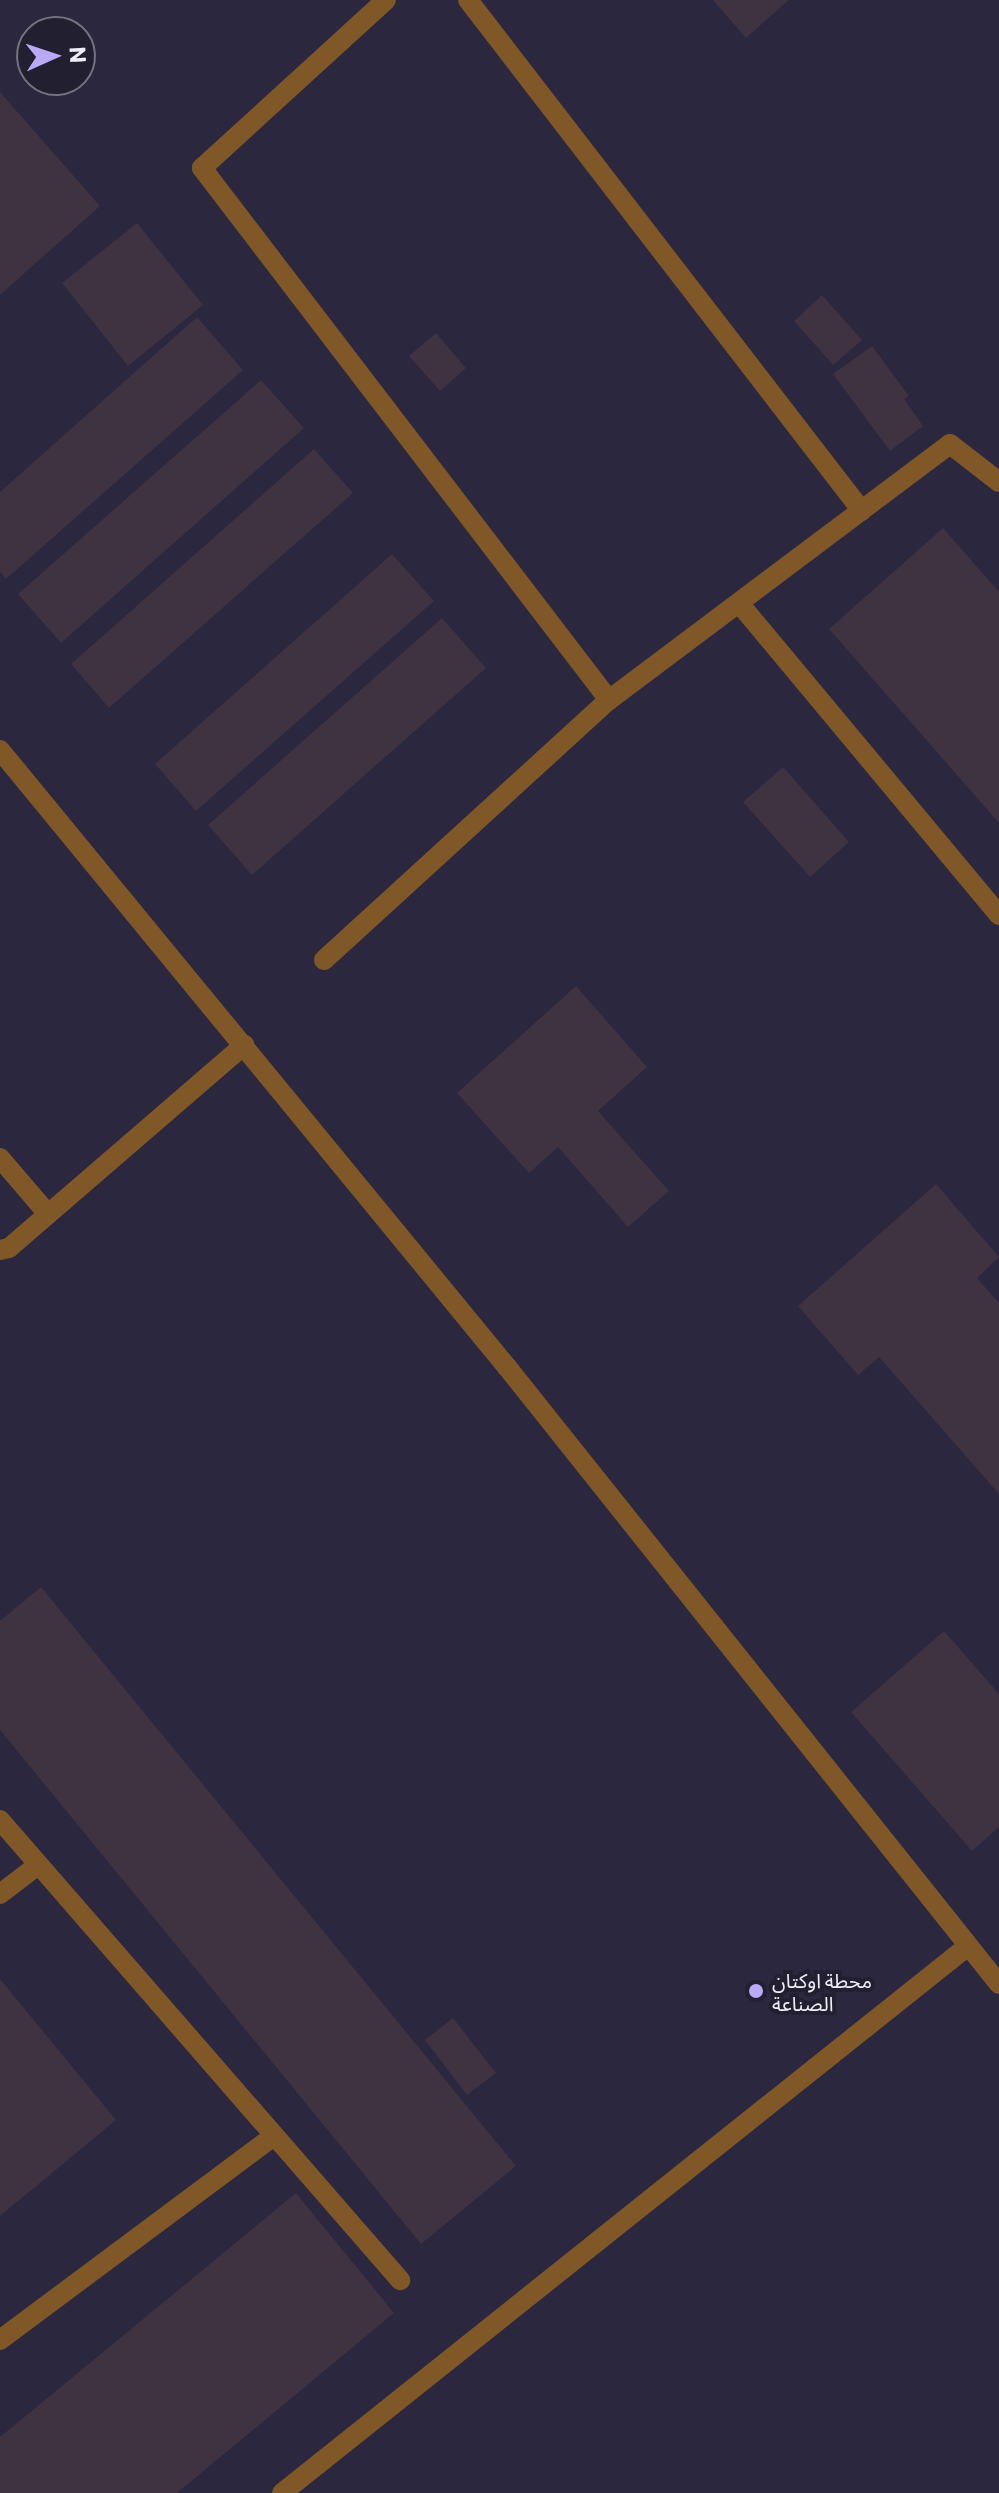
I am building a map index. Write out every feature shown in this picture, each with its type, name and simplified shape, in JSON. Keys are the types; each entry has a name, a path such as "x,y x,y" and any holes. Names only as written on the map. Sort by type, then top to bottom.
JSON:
{"street":[{"path":"386,0 202,168 609,700"},
{"path":"468,0 862,511"},
{"path":"324,960 609,700 950,444 999,482"},
{"path":"739,603 999,915"},
{"path":"0,750 507,1367 999,1984"},
{"path":"0,1250 9,1248 244,1045"},
{"path":"0,1158 48,1214"},
{"path":"0,1820 272,2137 400,2280"},
{"path":"0,1894 38,1865"},
{"path":"282,2493 968,1946"},
{"path":"0,2340 272,2137"}],"shaded area":[{"path":"0,0 999,0 999,2493 0,2493"}],"building":[{"path":"713,0 789,0 746,38"},
{"path":"0,92 100,206 0,295"},
{"path":"137,223 203,305 128,366 62,283"},
{"path":"822,295 862,340 833,365 794,321"},
{"path":"197,317 243,370 6,579 0,572 0,492"},
{"path":"436,333 466,368 440,391 409,356"},
{"path":"872,346 909,396 904,399 923,426 890,451 833,374"},
{"path":"261,380 304,428 61,643 18,594"},
{"path":"314,449 353,493 109,708 71,664"},
{"path":"943,528 999,592 999,823 829,629"},
{"path":"392,554 434,601 196,811 155,764"},
{"path":"442,618 486,668 252,875 208,825"},
{"path":"783,767 849,842 810,877 743,802"},
{"path":"576,986 647,1067 598,1111 669,1191 628,1227 558,1147 529,1173 457,1093"},
{"path":"936,1184 999,1257 977,1278 999,1303 999,1494 879,1357 858,1375 798,1306"},
{"path":"41,1587 516,2166 421,2244 0,1730 0,1621"},
{"path":"944,1631 999,1694 999,1827 972,1851 851,1712"},
{"path":"0,1979 116,2120 0,2216"},
{"path":"453,2018 496,2073 467,2095 425,2040"},
{"path":"296,2193 394,2313 177,2493 0,2493 0,2437"}],"place":[{"name":"محطة اوكتان الصناعة","path":"756,1991"}]}
